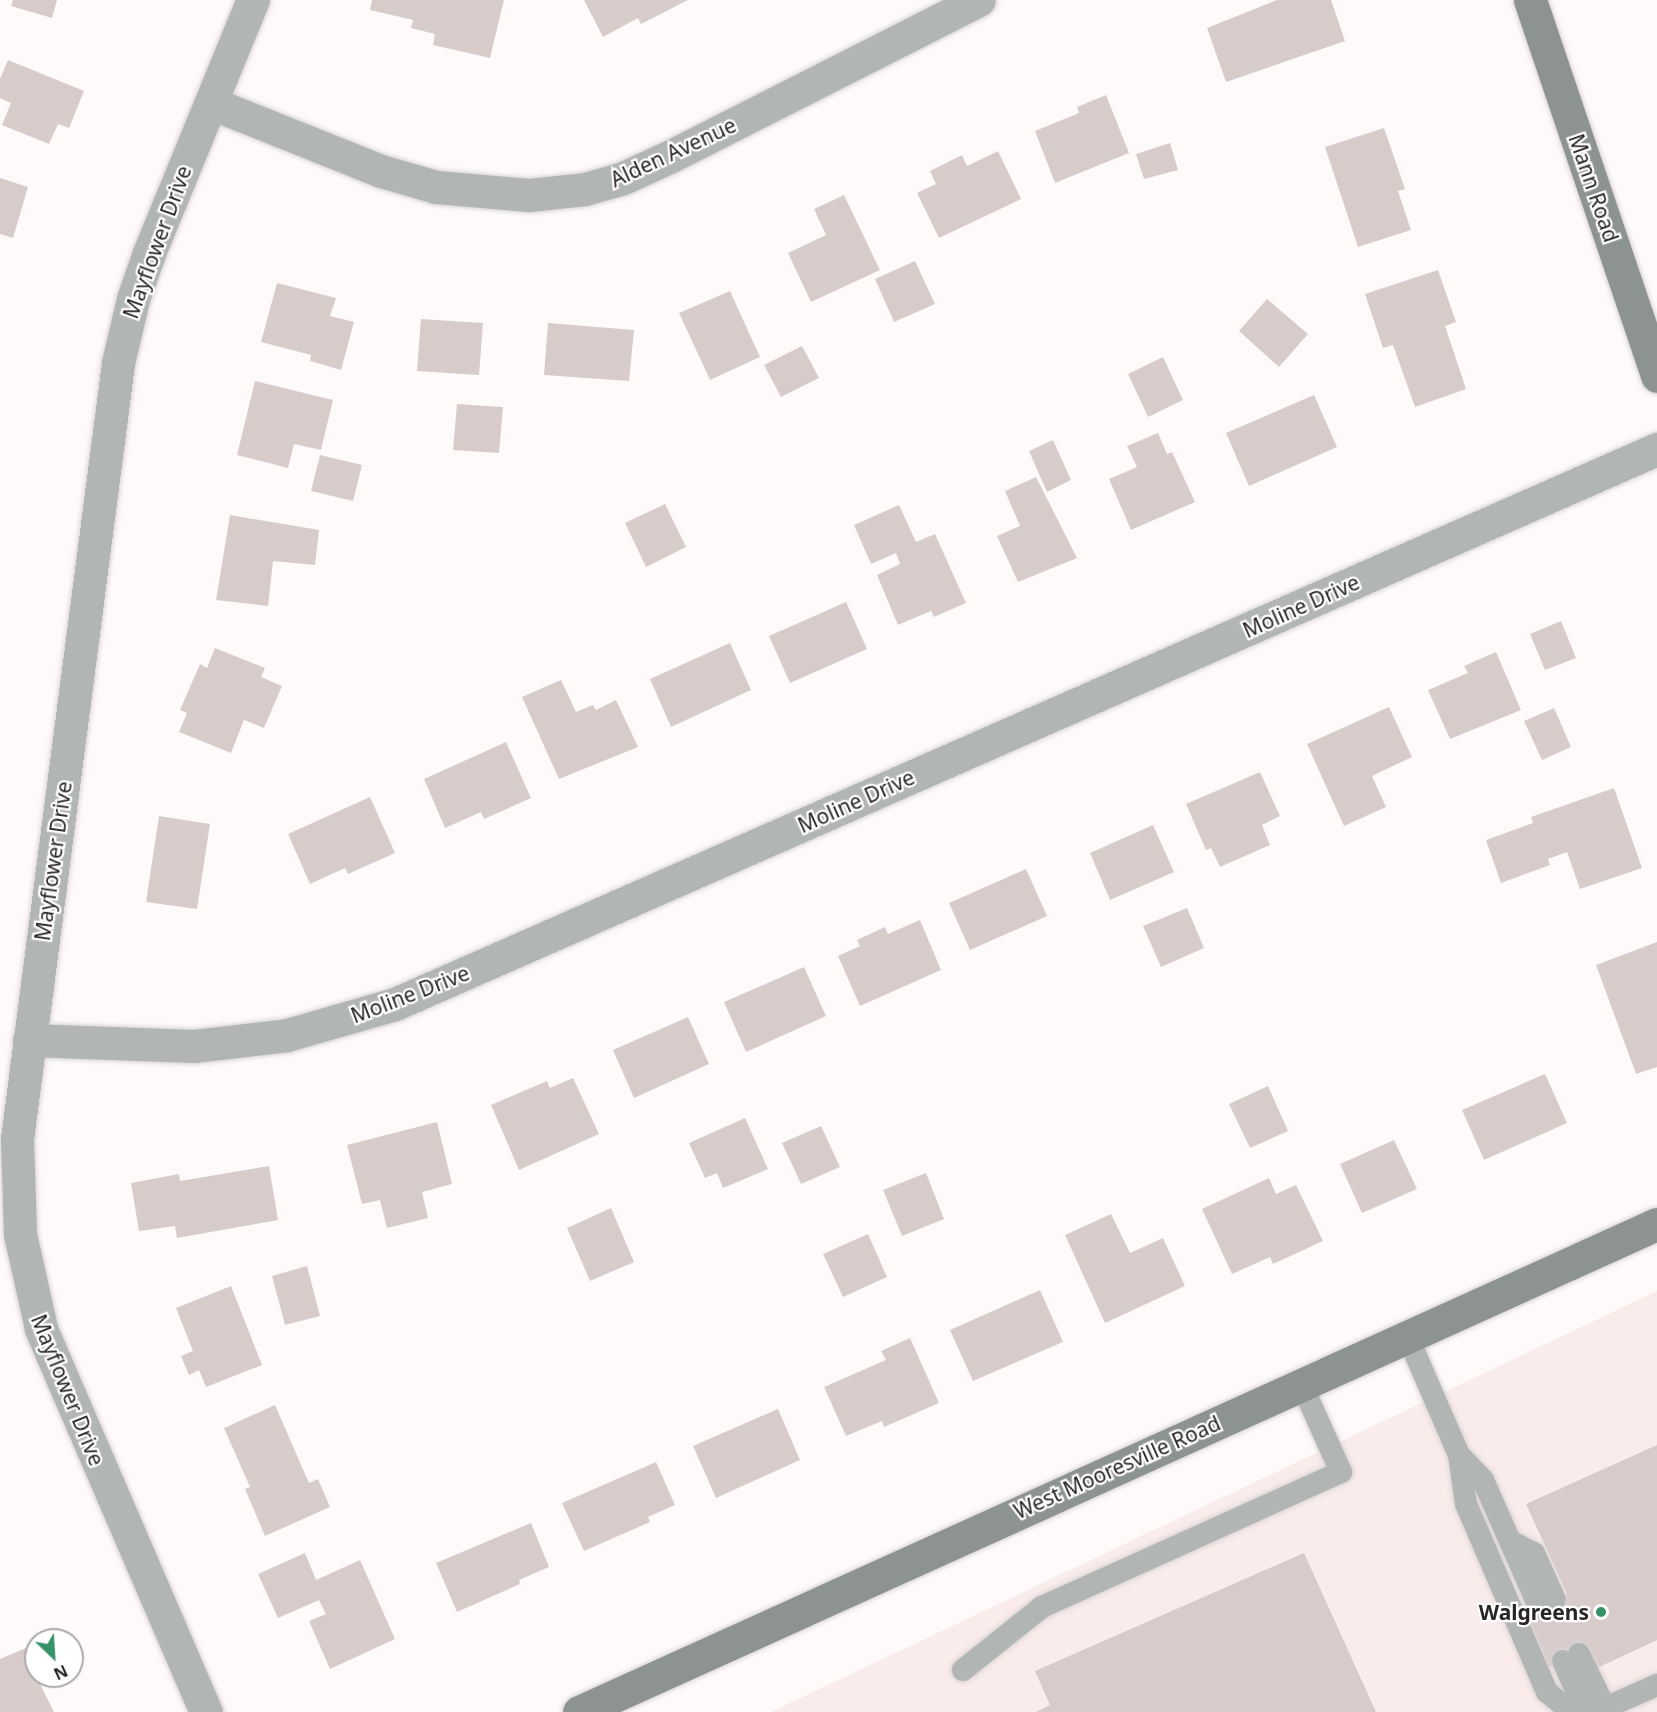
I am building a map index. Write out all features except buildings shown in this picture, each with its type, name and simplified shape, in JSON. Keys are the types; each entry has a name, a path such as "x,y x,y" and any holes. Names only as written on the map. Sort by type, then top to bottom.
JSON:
{"main road":[{"name":"Mann Road","path":"1530,0 1657,376"},
{"name":"West Mooresville Road","path":"579,1712 1407,1335 1657,1224"}],"street":[{"name":"Mayflower Drive","path":"206,1712 60,1380 34,1308 22,1252 17,1197 17,1139 118,363 133,299 149,253 253,0"},
{"name":"Alden Avenue","path":"211,103 381,171 436,187 529,195 585,189 621,179 671,156 979,0"},
{"name":"Moline Drive","path":"29,1040 194,1046 287,1035 395,1004 1657,449"}],"lane":[{"path":"1407,1335 1458,1455 1466,1504 1547,1692 1567,1708 1595,1709 1657,1685"},
{"path":"963,1670 1042,1607 1341,1472 1301,1383"},
{"path":"1458,1455 1483,1480 1510,1541 1534,1553 1547,1603"},
{"path":"1571,1658 1595,1709"}],"shaded area":[{"path":"1657,1291 1657,1712 771,1712"}],"place":[{"name":"Walgreens","path":"1601,1612"}]}
